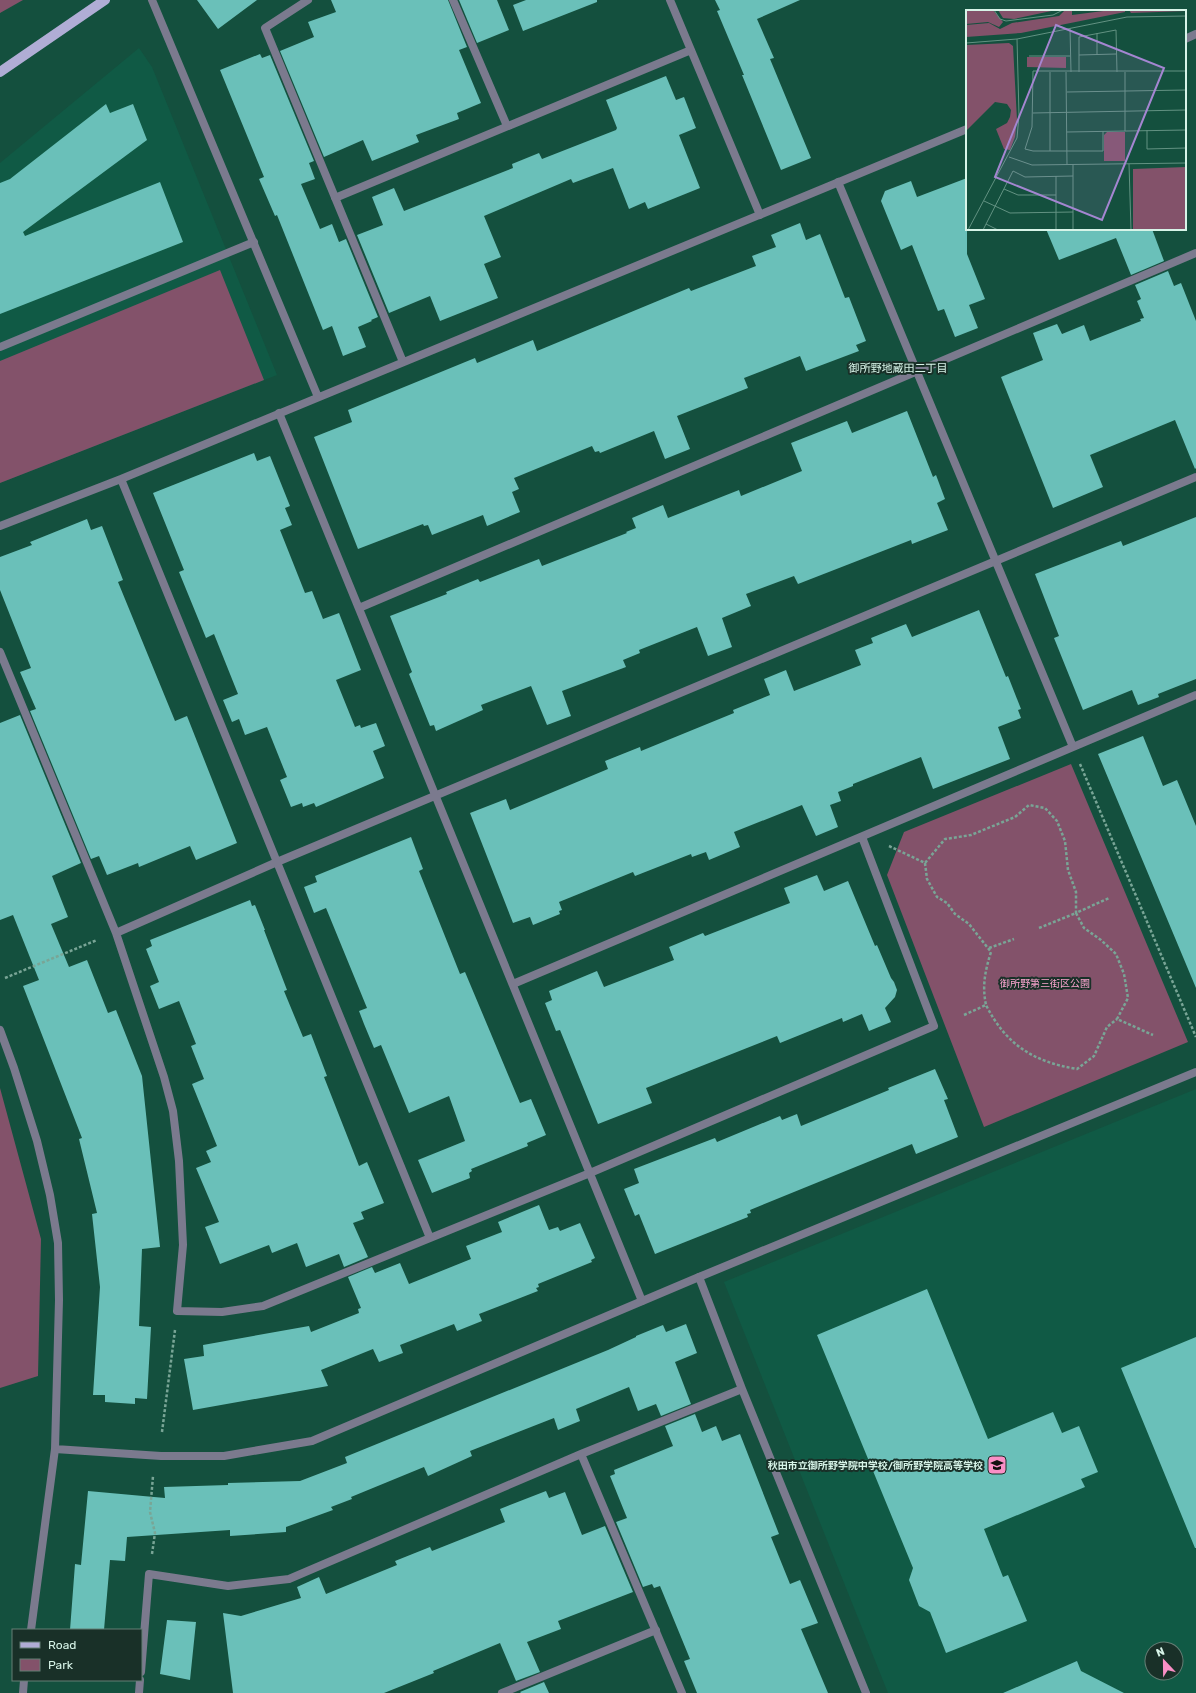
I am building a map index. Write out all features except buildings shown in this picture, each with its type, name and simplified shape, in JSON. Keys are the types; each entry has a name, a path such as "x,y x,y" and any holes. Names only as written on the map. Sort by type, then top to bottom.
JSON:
{"main road":[{"path":"0,72 105,0"}],"street":[{"path":"152,0 318,397"},
{"path":"308,0 265,28 403,362"},
{"path":"453,0 507,126"},
{"path":"670,0 760,215"},
{"path":"1186,39 1196,34"},
{"path":"335,198 691,50"},
{"path":"0,526 121,479 966,129"},
{"path":"838,182 1073,747"},
{"path":"0,347 254,242"},
{"path":"359,608 1196,253"},
{"path":"279,413 642,1301"},
{"path":"116,933 277,862 1196,477"},
{"path":"121,479 430,1238"},
{"path":"0,652 116,933 164,1078 172,1111 179,1161 183,1246 177,1311 222,1312 263,1306 590,1174 934,1026 862,837"},
{"path":"513,984 1196,696"},
{"path":"0,1030 14,1068 37,1141 50,1195 58,1243 59,1300 55,1449 31,1629"},
{"path":"55,1449 161,1456 224,1456 312,1440 699,1277 1196,1072"},
{"path":"699,1277 742,1389 866,1693"},
{"path":"142,1660 149,1574 228,1586 289,1579 581,1454 742,1389"},
{"path":"581,1454 682,1693"},
{"path":"502,1693 656,1630"},
{"path":"23,1693 24,1681"},
{"path":"139,1693 140,1681"}],"path":[{"path":"1073,747 1196,1037"},
{"path":"1028,805 1045,808 1057,821 1065,841 1068,870 1076,892 1076,913 1084,928 1102,940 1116,954 1124,974 1128,998 1118,1019 1107,1027 1094,1056 1077,1069 1055,1065 1026,1053 1011,1039 991,1016 986,1005 983,992 984,972 991,952 969,924 955,914 947,903 937,897 927,879 924,863 945,839 971,835 1015,817 1028,805"},
{"path":"889,846 924,863"},
{"path":"1039,928 1109,898"},
{"path":"5,978 116,933"},
{"path":"989,948 1014,939"},
{"path":"964,1015 986,1005"},
{"path":"1118,1019 1153,1035"},
{"path":"162,1432 177,1311"},
{"path":"149,1574 155,1533 150,1512 153,1475"}],"shaded area":[{"path":"139,48 152,67 277,375 0,483 0,163"},
{"name":"秋田市立御所野学院中学校/御所野学院高等学校","path":"1196,1089 1196,1693 888,1693 724,1282"}],"green space":[{"path":"0,0 23,0 0,13"},
{"path":"220,270 264,380 0,483 0,361"},
{"name":"御所野第三街区公園","path":"1071,764 1188,1042 984,1127 887,875 904,832"},
{"path":"0,1088 41,1239 38,1376 0,1388"}],"place":[{"name":"秋田市立御所野学院中学校/御所野学院高等学校","path":"997,1465"}],"district":[{"name":"御所野地蔵田二丁目","path":"898,368"}]}
